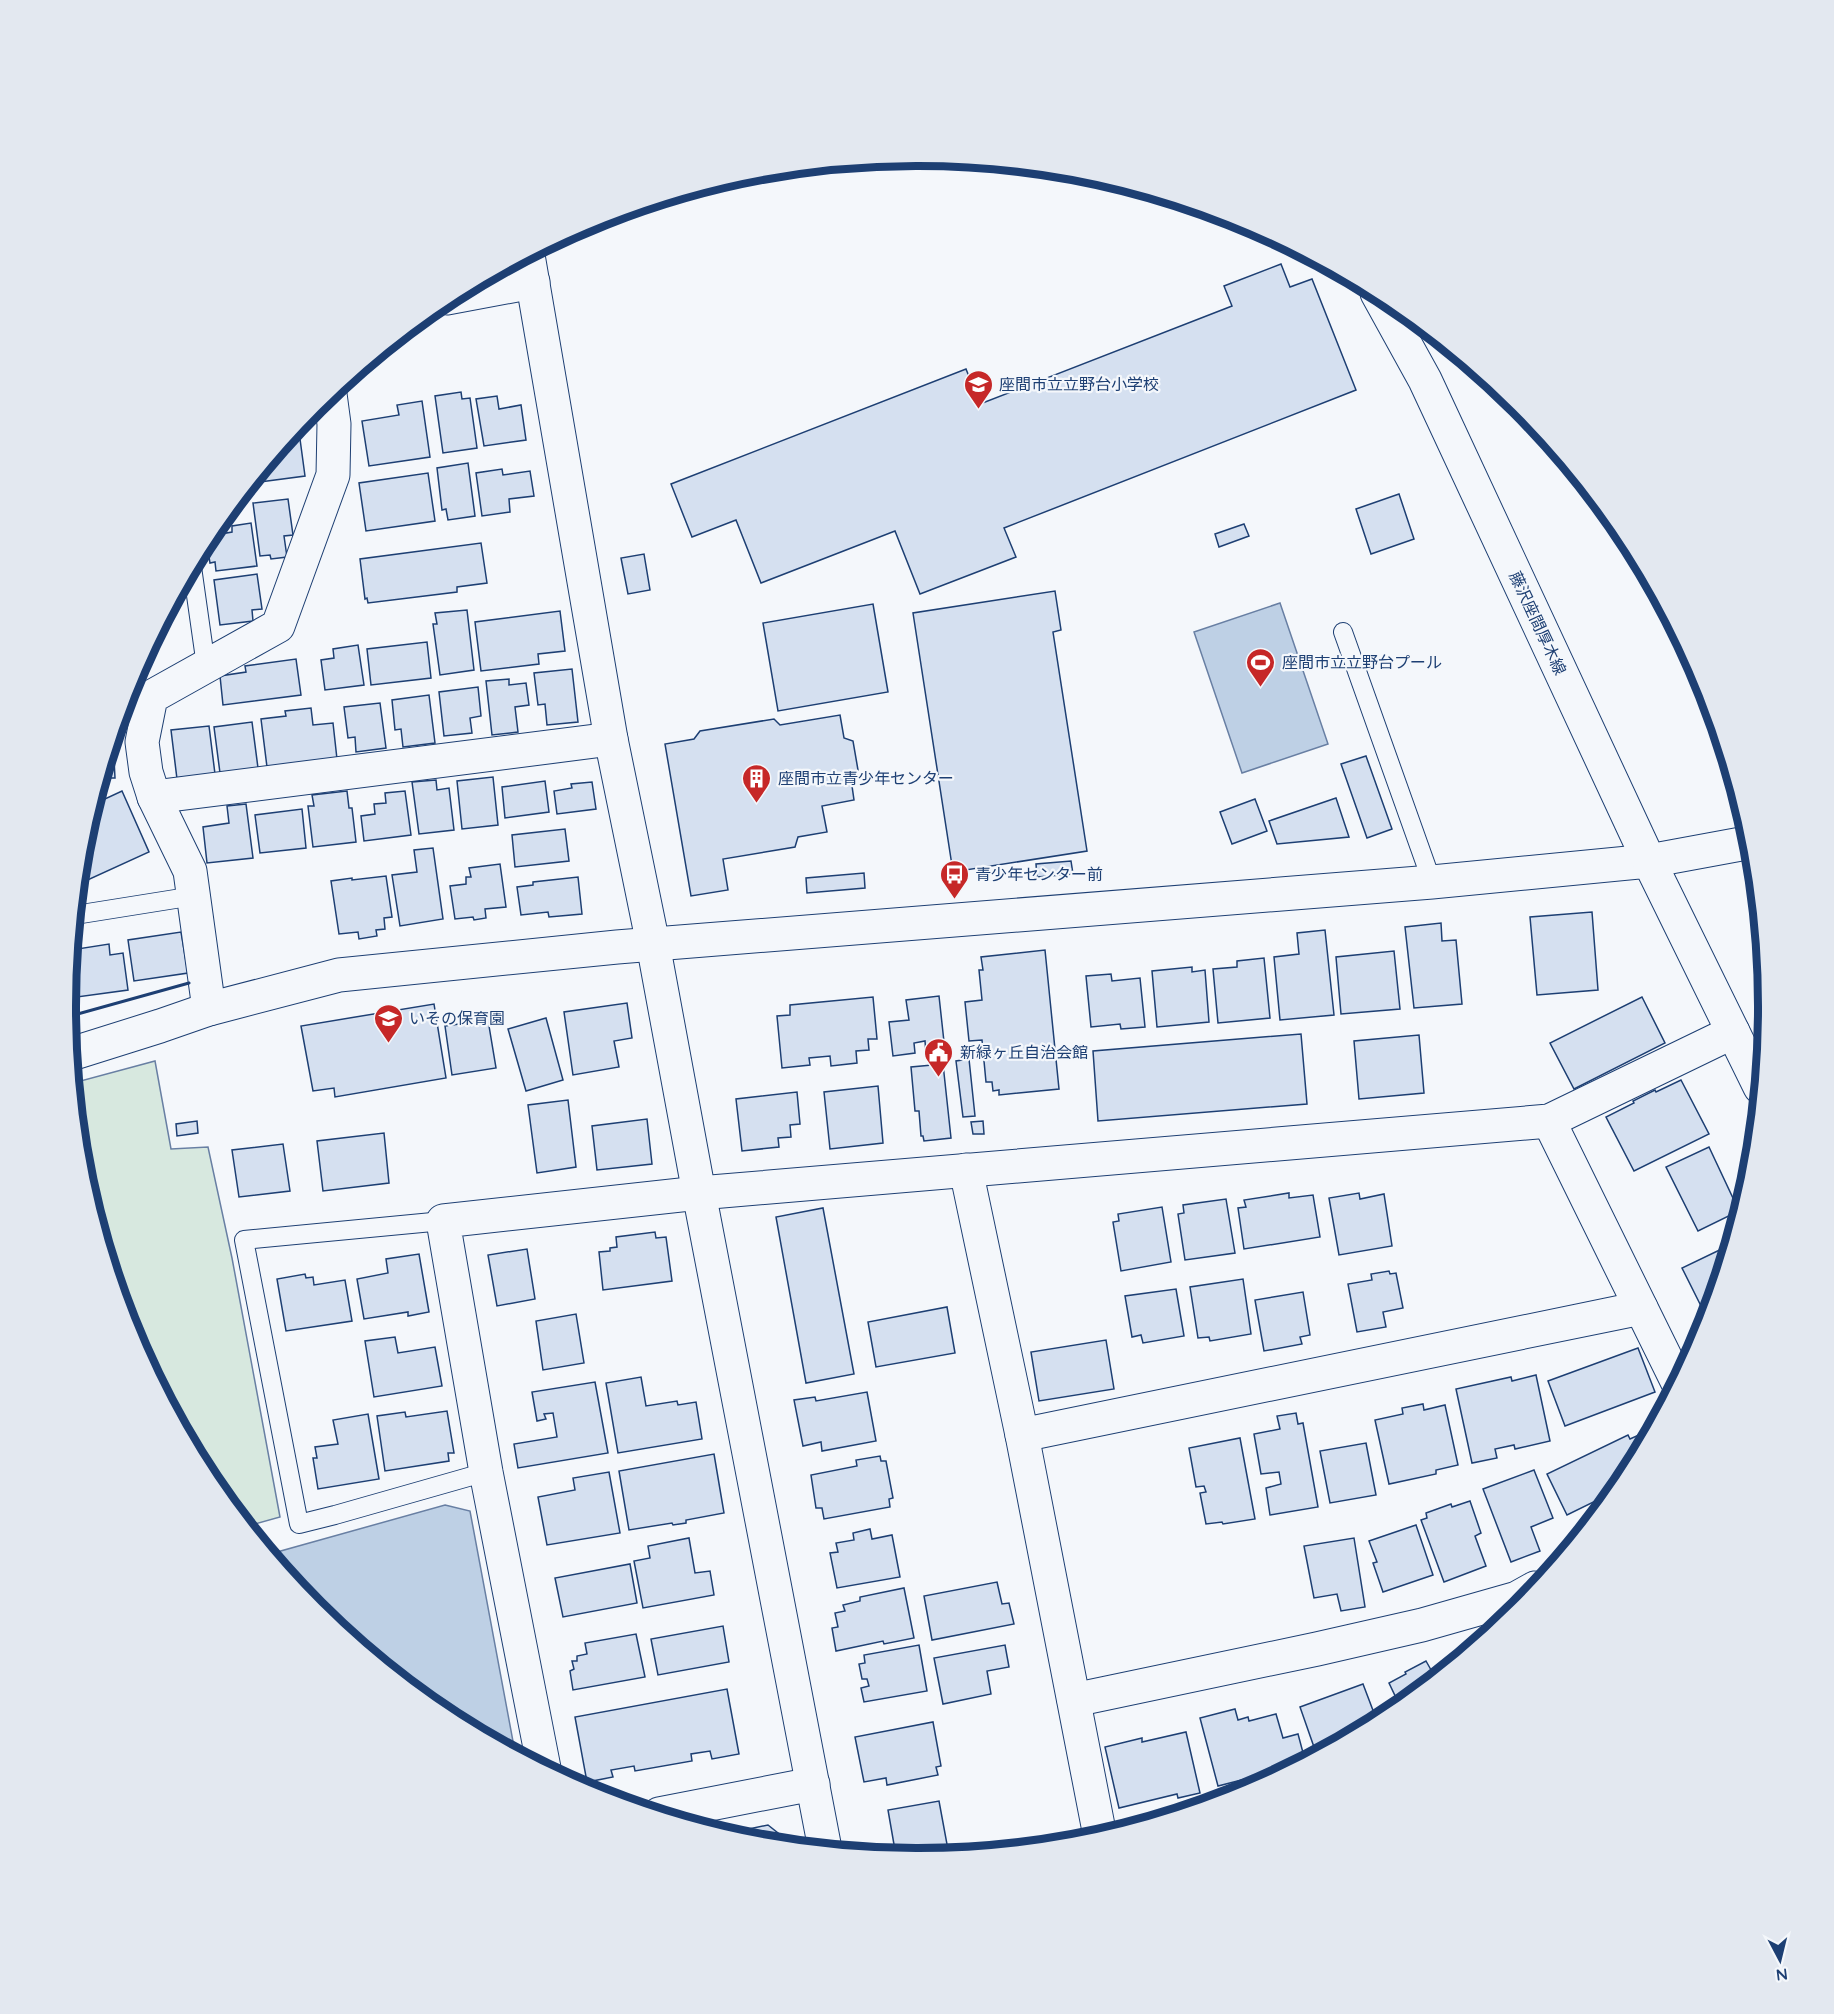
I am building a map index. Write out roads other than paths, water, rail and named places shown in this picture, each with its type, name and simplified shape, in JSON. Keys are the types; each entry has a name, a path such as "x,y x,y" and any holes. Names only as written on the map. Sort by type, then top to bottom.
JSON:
{"street":[{"path":"493,282 531,268 611,739 653,944 824,1842"},
{"name":"藤沢座間厚木線","path":"1386,309 1425,380 1649,861 1754,1076"},
{"path":"209,1009 190,872 154,797 146,772 140,693 206,666 278,626 333,475 334,424 332,405"},
{"path":"154,797 611,739"},
{"path":"78,1052 209,1009 339,975 653,944 1432,882 1649,861 1741,844"},
{"path":"542,1760 486,1472 443,1221 699,1193 1549,1121 1733,1032"},
{"path":"1549,1121 1673,1374"},
{"path":"966,1170 1022,1434 1098,1827"},
{"path":"1022,1434 1641,1308"},
{"path":"1074,1700 1317,1650 1512,1600"},
{"path":"674,1811 813,1784"}],"lane":[{"path":"194,579 206,666"},
{"path":"1343,632 1432,882"},
{"path":"82,914 195,896"},
{"path":"443,1221 244,1240 298,1524 486,1472"}],"water":[{"name":"座間市立立野台プール","path":"1280,603 1328,744 1242,773 1194,632"},
{"path":"445,1505 470,1511 513,1744 450,1706 405,1674 323,1601 277,1552"}],"place":[{"name":"座間市立立野台小学校","path":"978,410"},
{"name":"座間市立立野台プール","path":"1261,688"},
{"name":"座間市立青少年センター","path":"757,804"},
{"name":"青少年センター前","path":"954,900"},
{"name":"いその保育園","path":"388,1044"},
{"name":"新緑ヶ丘自治会館","path":"939,1078"}]}
